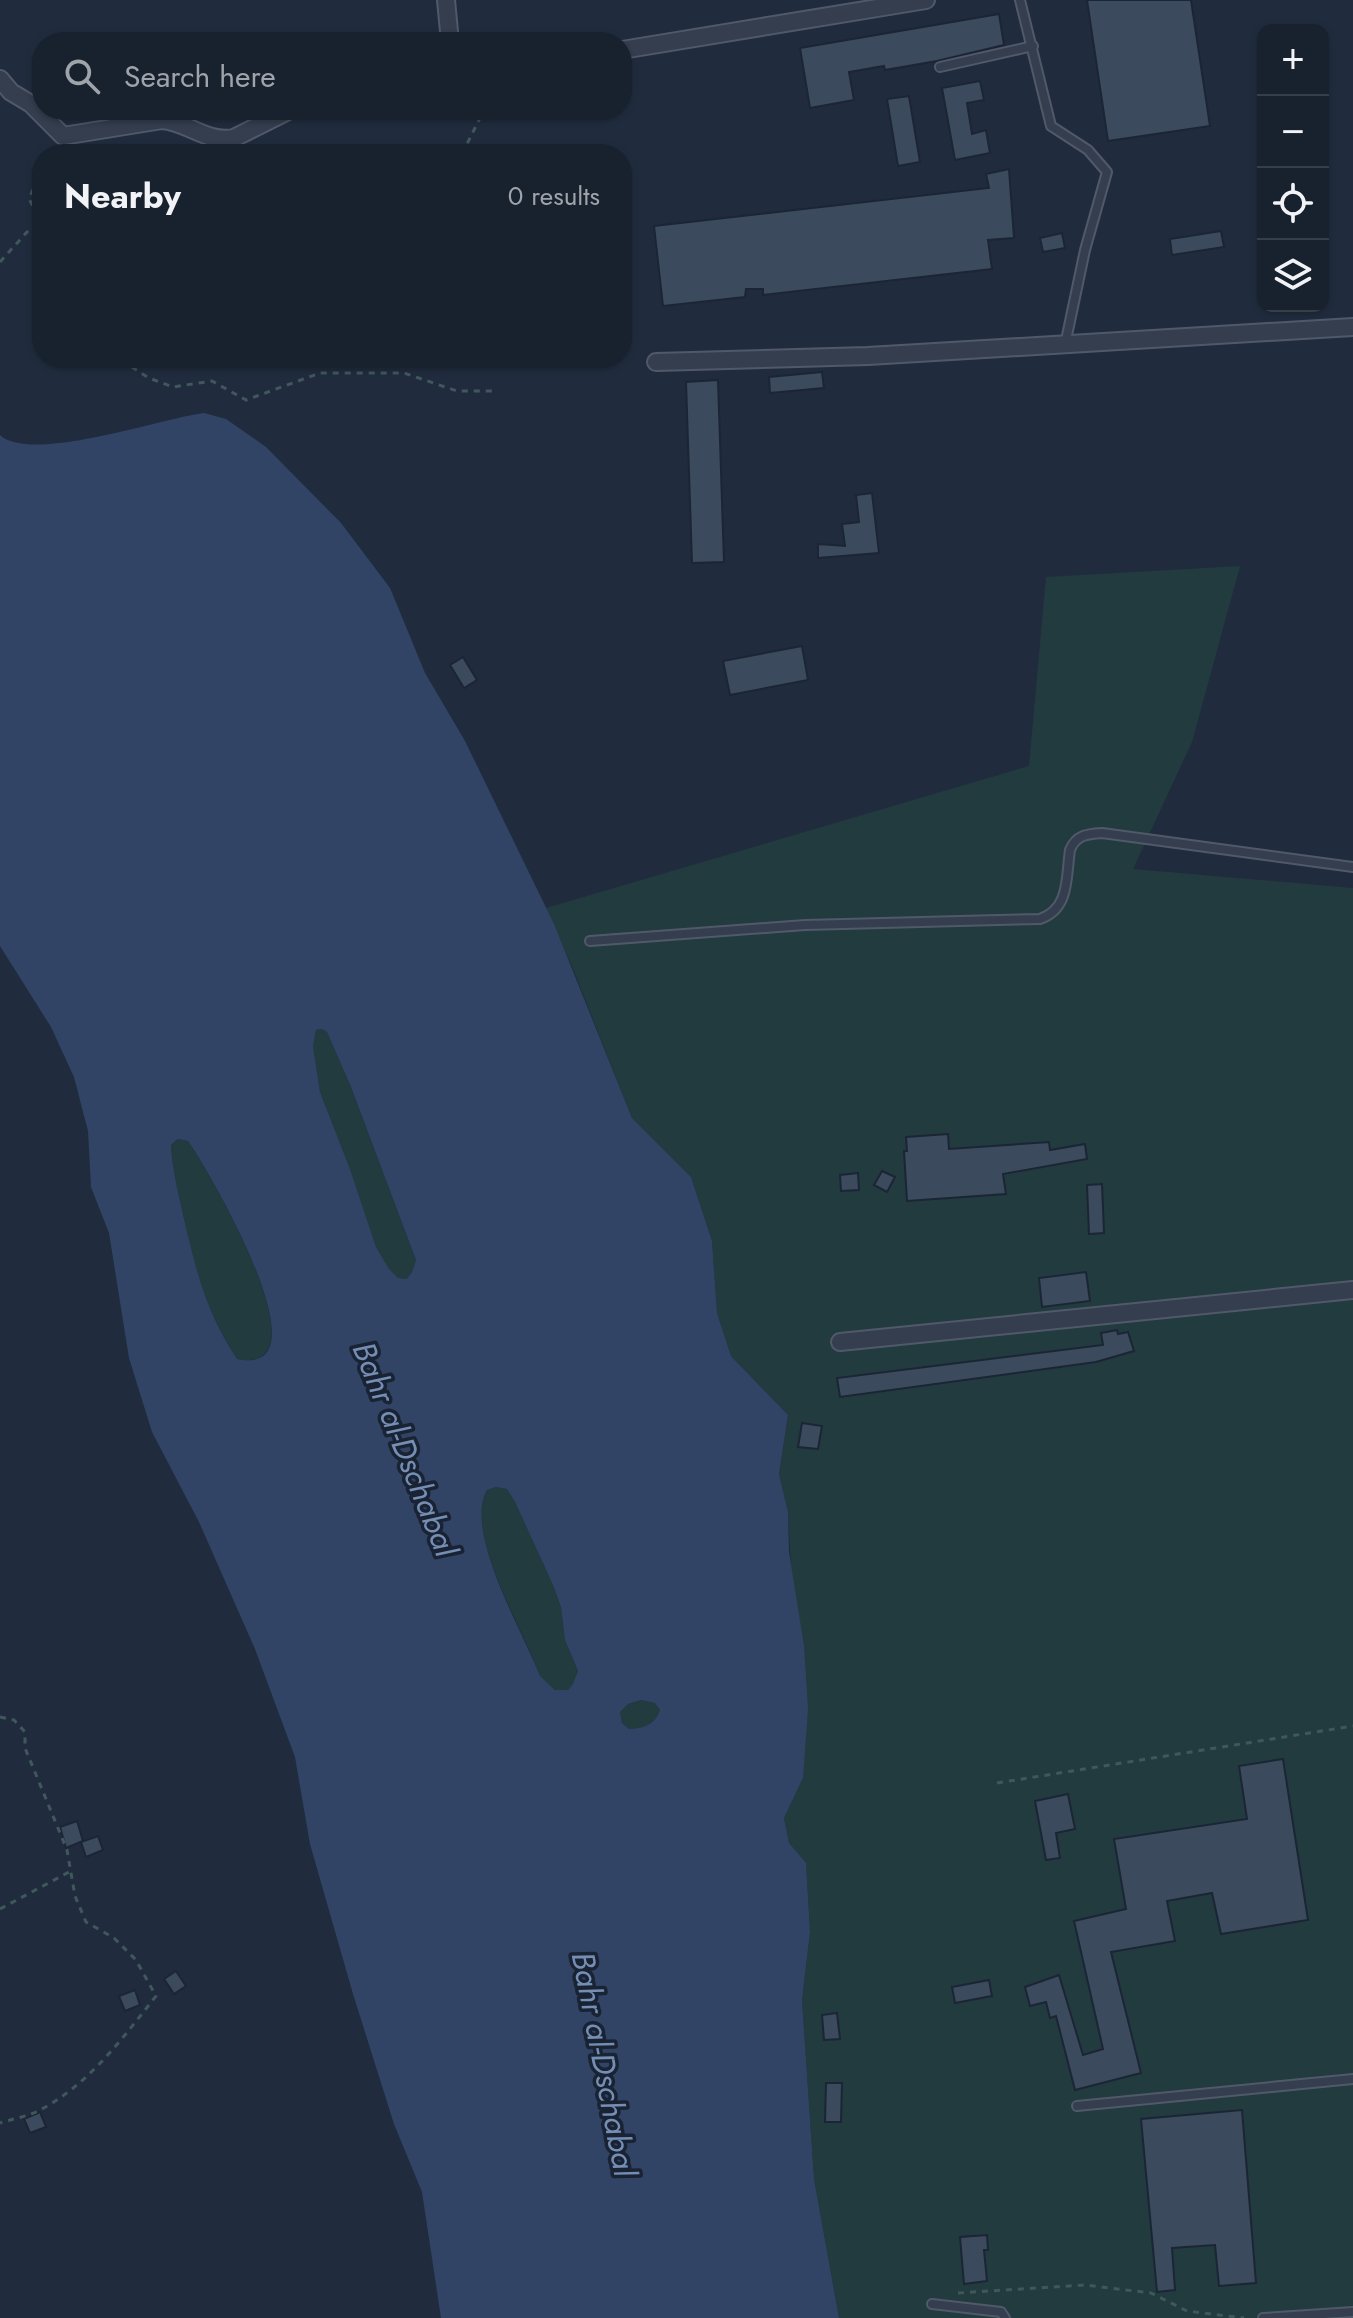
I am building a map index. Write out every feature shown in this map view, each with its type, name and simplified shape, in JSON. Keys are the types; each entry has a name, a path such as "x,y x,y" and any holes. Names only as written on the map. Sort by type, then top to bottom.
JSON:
{"street":[{"path":"446,0 449,32"},
{"path":"632,48 926,0"},
{"path":"0,79 11,92 32,105"},
{"path":"47,120 63,136 162,120 174,121 210,138 225,140 270,120"},
{"path":"656,362 868,356 1353,327"},
{"path":"840,1342 1353,1290"}],"lane":[{"path":"1020,0 1051,126 1088,150 1107,172 1085,250 1065,346"},
{"path":"940,67 1033,46"},
{"path":"590,941 805,925 1040,919 1059,909 1073,842 1088,834 1102,833 1353,867"},
{"path":"1077,2106 1353,2079"},
{"path":"932,2304 1001,2312 1005,2318"},
{"path":"1263,2318 1353,2312"}],"path":[{"path":"467,144 479,120"},
{"path":"0,262 27,232 32,232"},
{"path":"133,368 173,387 212,381 246,400 320,373 404,373 457,391 497,391"},
{"path":"0,1717 14,1720 25,1732 25,1748 67,1850 75,1896 86,1922 114,1938 136,1960 156,1996 117,2046 71,2089 35,2112 0,2123"},
{"path":"997,1783 1353,1726"},
{"path":"0,1909 69,1872"},
{"path":"932,2304 959,2293 1085,2285 1151,2293 1187,2311 1244,2318"}],"green space":[{"path":"1240,566 1192,742 1133,869 1353,888 1353,2318 839,2318 814,2179 802,2000 810,1932 806,1864 789,1843 784,1818 803,1778 788,1512 779,1474 788,1415 731,1356 717,1313 712,1241 691,1177 632,1118 546,908 1029,766 1046,577"},
{"path":"316,1030 327,1032 351,1087 416,1260 408,1279 398,1278 389,1269 376,1247 320,1092 313,1046"},
{"path":"179,1139 188,1141 217,1189 254,1267 267,1305 271,1336 262,1356 237,1359 204,1292 188,1239 174,1173 171,1145"},
{"path":"496,1487 507,1489 515,1502 561,1607 565,1640 578,1671 568,1690 555,1690 540,1676 489,1556 482,1508 487,1490"},
{"path":"641,1700 655,1703 660,1710 648,1725 629,1729 622,1723 620,1712 628,1704"}],"water":[{"name":"Bahr al-Dschabal","path":"204,413 226,419 266,447 341,523 390,588 425,673 465,741 554,924 632,1118 691,1177 712,1241 717,1313 731,1356 788,1415 779,1474 788,1512 789,1552 804,1646 808,1709 803,1778 784,1818 789,1843 806,1863 810,1932 802,2000 814,2179 839,2318 441,2318 422,2192 394,2124 353,1994 310,1844 295,1757 255,1649 199,1522 152,1432 129,1358 109,1233 91,1187 88,1131 74,1077 51,1027 0,946 0,435 16,443 67,442","holes":["316,1030 327,1032 351,1087 416,1260 407,1279 398,1278 389,1269 376,1247 320,1092 313,1046","178,1139 188,1141 217,1189 255,1267 268,1306 272,1337 263,1356 237,1359 210,1308 189,1239 171,1145","496,1487 507,1489 553,1585 561,1607 565,1640 578,1671 568,1690 555,1690 540,1676 498,1583 483,1530 482,1508 487,1490","641,1700 655,1703 660,1710 648,1725 629,1729 622,1723 620,1712 628,1704"]}],"building":[{"path":"1087,0 1191,0 1210,126 1108,141"},
{"path":"999,14 1004,45 937,61 885,70 884,66 849,72 854,100 810,108 800,48"},
{"path":"980,81 984,100 967,103 972,134 986,130 990,153 955,160 942,88"},
{"path":"909,96 920,162 898,166 887,99"},
{"path":"1009,169 1014,238 988,240 992,269 763,295 763,289 746,289 745,297 663,306 654,226 989,188 986,174"},
{"path":"1221,231 1224,247 1172,255 1170,239"},
{"path":"1062,233 1065,248 1043,252 1040,238"},
{"path":"822,372 824,388 770,393 769,377"},
{"path":"718,380 724,562 692,563 686,382"},
{"path":"872,493 879,553 818,558 818,544 845,546 842,524 859,522 856,495"},
{"path":"802,646 808,680 730,695 723,661"},
{"path":"463,657 477,680 464,688 450,665"},
{"path":"948,1134 949,1149 1049,1142 1050,1150 1085,1144 1087,1159 1003,1174 1006,1194 907,1201 906,1137"},
{"path":"882,1171 895,1177 887,1192 874,1185"},
{"path":"858,1173 859,1190 841,1191 840,1175"},
{"path":"1102,1184 1104,1233 1089,1234 1087,1185"},
{"path":"1086,1272 1090,1301 1042,1307 1039,1278"},
{"path":"1117,1330 1118,1334 1128,1332 1134,1351 1096,1362 840,1397 837,1378 1103,1345 1101,1333"},
{"path":"802,1423 822,1426 818,1449 798,1447"},
{"path":"1283,1759 1308,1920 1221,1934 1212,1893 1167,1901 1175,1941 1111,1952 1141,2073 1075,2090 1056,2016 1050,2018 1046,2002 1030,2006 1025,1987 1059,1975 1083,2055 1103,2049 1074,1921 1126,1909 1114,1839 1247,1819 1239,1766"},
{"path":"1068,1794 1075,1829 1056,1833 1060,1858 1046,1860 1035,1801"},
{"path":"77,1821 83,1841 66,1848 60,1827"},
{"path":"98,1836 103,1850 86,1857 81,1842"},
{"path":"176,1971 186,1986 174,1994 164,1979"},
{"path":"989,1980 992,1996 955,2003 952,1987"},
{"path":"135,1990 140,2005 125,2011 119,1996"},
{"path":"837,2013 840,2039 824,2040 822,2015"},
{"path":"826,2083 842,2083 841,2122 825,2122"},
{"path":"1242,2110 1256,2283 1219,2286 1215,2245 1172,2248 1175,2290 1157,2292 1141,2119"},
{"path":"40,2112 46,2127 30,2133 24,2119"},
{"path":"987,2235 988,2250 984,2250 987,2281 964,2284 960,2237"}]}
